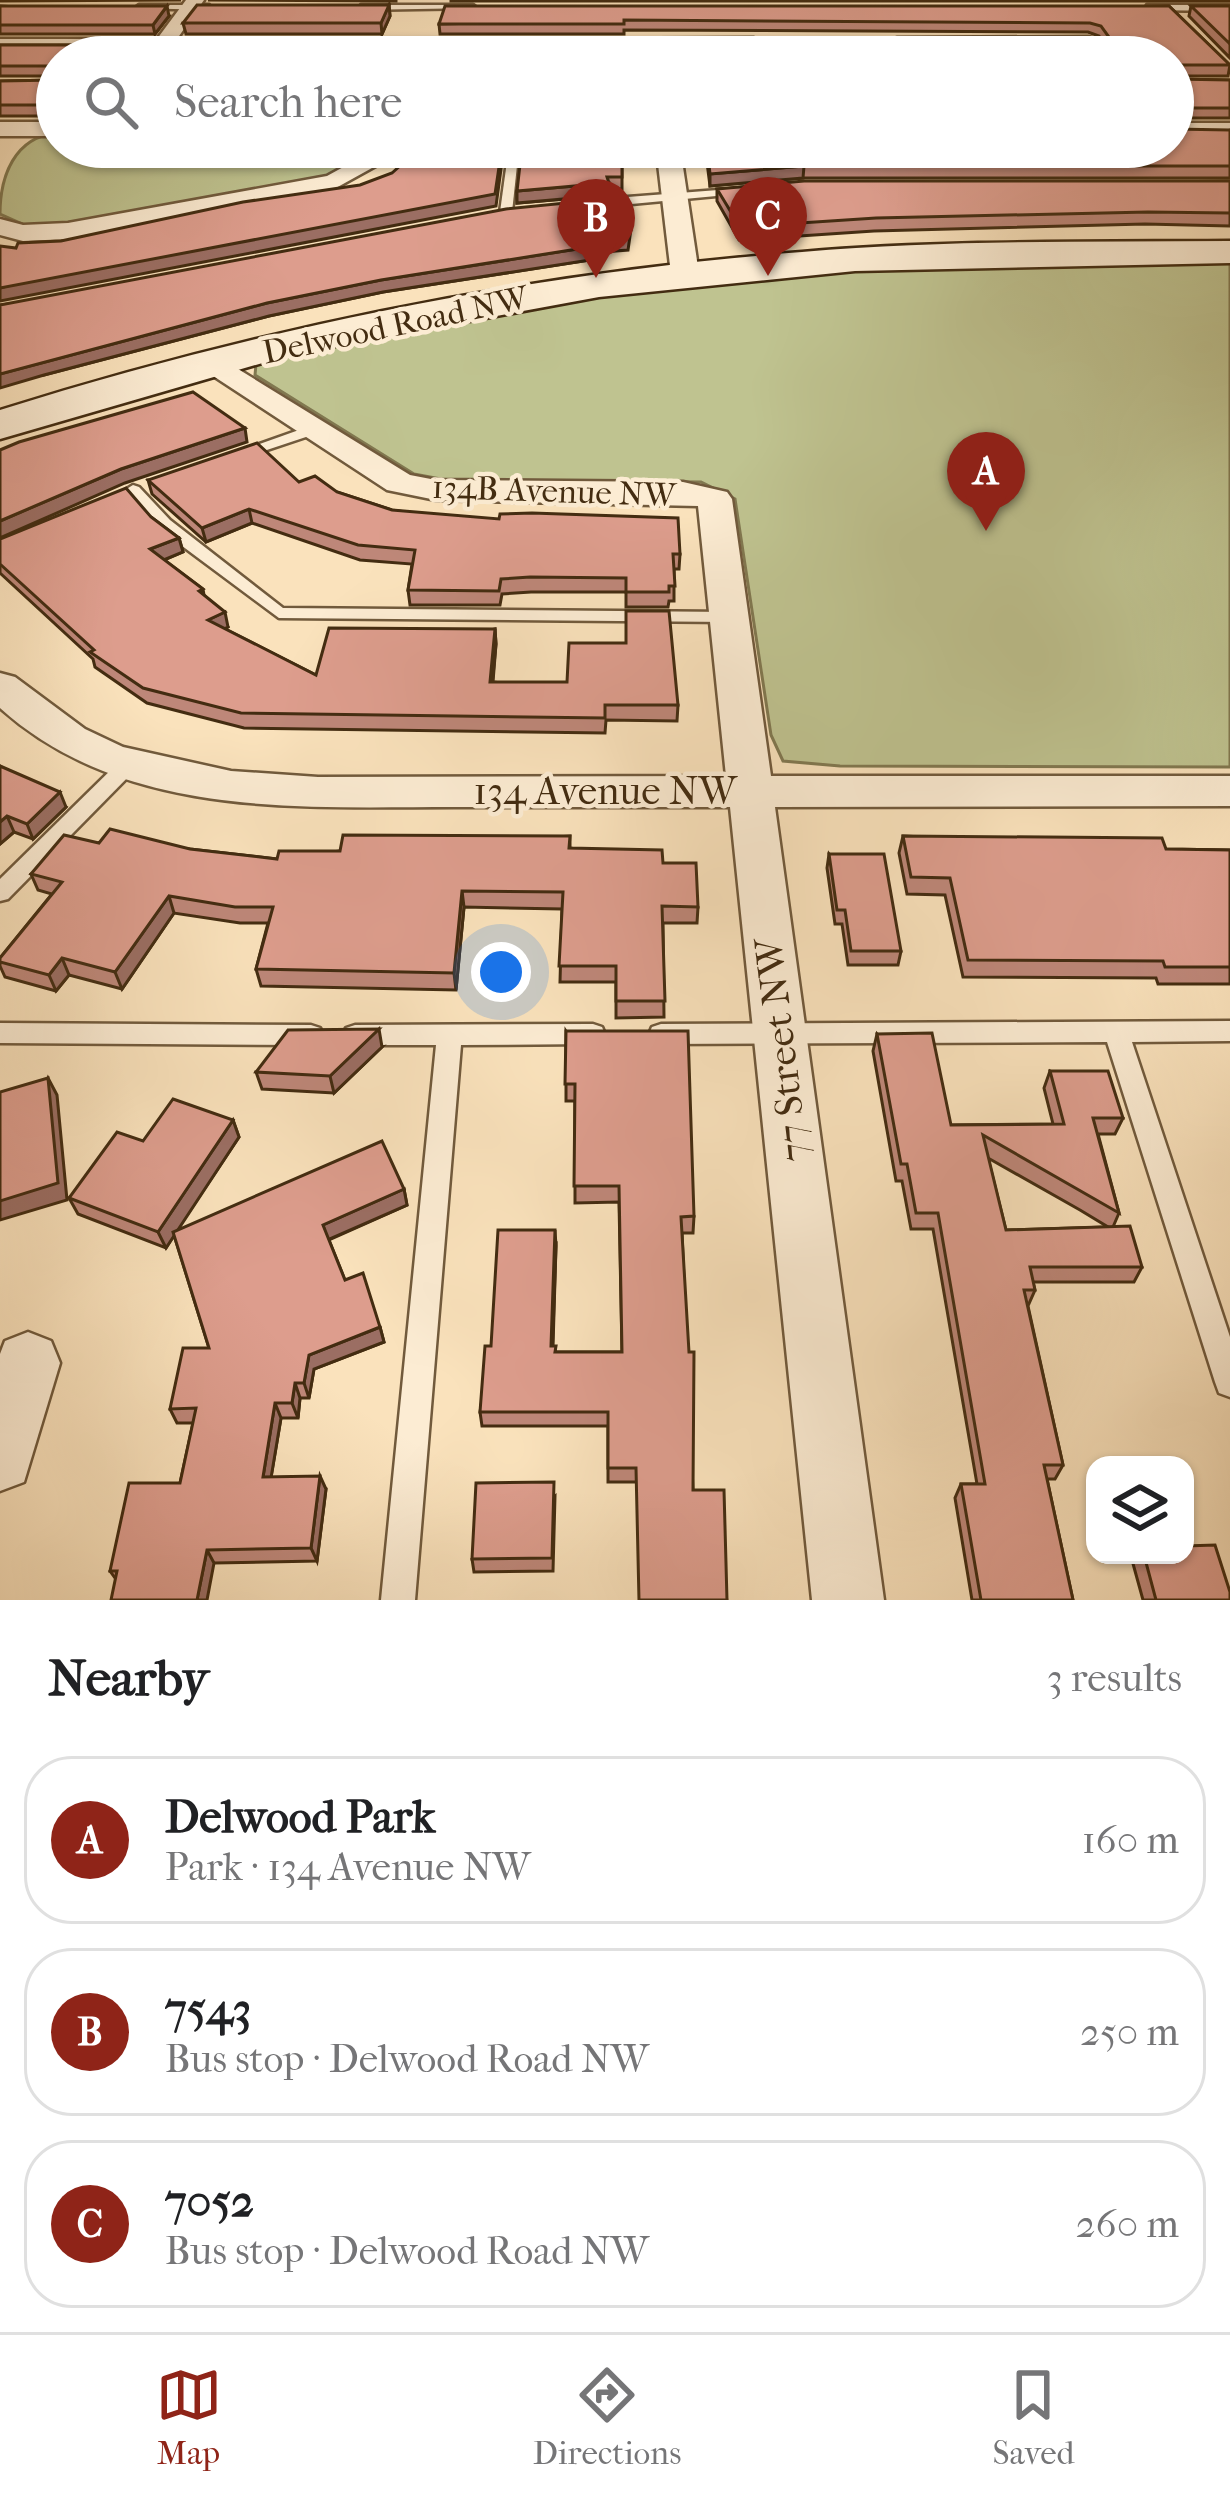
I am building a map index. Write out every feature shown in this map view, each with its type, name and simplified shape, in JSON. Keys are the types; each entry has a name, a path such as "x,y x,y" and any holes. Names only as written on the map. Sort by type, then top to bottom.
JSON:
{"street":[{"path":"171,36 199,5"},
{"path":"0,45 36,45"},
{"path":"0,129 36,129"},
{"path":"0,160 26,129"},
{"path":"1194,130 1230,130"},
{"path":"0,227 23,232 68,231 297,189 363,168"},
{"path":"671,168 685,274"},
{"name":"Delwood Road NW","path":"0,425 212,362 460,308 685,274 943,255 1230,252"},
{"name":"134B Avenue NW","path":"212,362 399,483 436,490 683,492 715,499"},
{"name":"77 Street NW","path":"715,499 848,1600"},
{"name":"134 Avenue NW","path":"2,690 65,735 128,766 179,781 270,791 1230,791"},
{"path":"0,1458 28,1363"}],"lane":[{"path":"118,8 199,5"},
{"path":"356,8 476,8"},
{"path":"1122,8 1230,8"},
{"path":"1170,8 1185,23"},
{"path":"506,212 511,168"},
{"path":"569,206 760,189"},
{"path":"483,217 527,210"},
{"path":"223,460 313,430"},
{"path":"114,498 155,482"},
{"path":"133,490 164,524 279,614 729,617"},
{"path":"0,893 128,766"},
{"path":"1115,1031 1230,1382"},
{"path":"0,1033 1230,1031"},
{"path":"398,1600 449,1035"}],"green space":[{"path":"36,139 36,168 343,168 326,177 63,225 27,226 0,214 12,161"},
{"path":"1230,261 1230,767 840,766 783,761 771,735 735,499 701,482 446,480 414,474 255,375 256,364 280,356 598,295 913,265"}],"building":[{"path":"197,5 389,5 381,23 183,23"},
{"path":"0,6 167,6 153,25 0,25"},
{"path":"445,6 1169,6 1230,65 1194,65 1194,36 1108,36 1101,26 1090,23 624,20 624,24 439,24"},
{"path":"1191,6 1230,6 1230,44"},
{"path":"0,45 36,45 36,66 0,66"},
{"path":"1194,79 1230,80 1230,108 1194,108"},
{"path":"36,80 36,105 0,105 0,81"},
{"path":"1194,129 1230,130 1230,166 1194,166"},
{"path":"398,168 499,168 495,194 0,288 0,246 61,241 243,202 360,185"},
{"path":"520,168 622,168 622,177 607,177 609,183 517,191"},
{"path":"709,168 780,168 710,174"},
{"path":"804,181 1230,181 1230,213 876,218 740,227 717,189"},
{"path":"616,198 631,229 624,230 628,238 585,241 590,247 267,303 0,374 0,305 506,209"},
{"path":"193,392 245,428 121,469 0,521 0,450"},
{"path":"257,443 299,482 315,476 337,492 392,510 499,519 500,514 532,513 678,518 675,586 669,586 669,592 626,592 626,578 530,577 501,579 499,591 408,590 415,550 358,545 249,509 202,528 148,480"},
{"path":"126,488 151,517 179,538 150,549 225,612 208,620 316,675 329,628 495,629 490,682 567,682 569,643 626,643 626,611 669,611 678,705 605,705 605,718 241,713 143,688 90,652 94,650 0,564 0,539"},
{"path":"0,766 60,792 27,824 7,816 0,822"},
{"path":"110,829 190,849 277,859 279,851 340,851 343,835 570,836 569,848 662,850 663,863 696,863 698,907 662,906 665,1001 616,1001 616,966 559,966 563,892 462,891 454,973 256,969 273,907 235,907 169,896 115,972 62,958 49,975 0,962 62,882 31,874 64,835 99,843"},
{"path":"903,836 1162,838 1166,849 1230,850 1230,967 1165,967 1163,961 968,960 950,878 911,877"},
{"path":"829,854 884,854 901,951 851,951 845,910 837,910"},
{"path":"379,1029 330,1076 256,1072 288,1030"},
{"path":"566,1031 688,1031 694,1216 681,1217 689,1352 694,1352 693,1490 724,1490 727,1600 639,1600 636,1468 608,1468 608,1412 480,1412 485,1346 491,1346 498,1230 555,1230 551,1346 556,1346 555,1352 622,1352 619,1186 574,1186 575,1084 565,1084"},
{"path":"932,1033 951,1125 1064,1124 1050,1071 1108,1071 1123,1118 1093,1118 1119,1213 983,1135 1006,1230 1130,1226 1142,1267 1030,1267 1035,1290 1024,1290 1063,1465 1044,1465 1073,1600 981,1600 961,1484 985,1484 938,1213 916,1213 907,1164 901,1164 877,1034"},
{"path":"48,1078 58,1183 0,1201 0,1092"},
{"path":"173,1099 233,1120 158,1232 69,1198 117,1132 143,1141"},
{"path":"382,1141 404,1189 323,1225 345,1280 363,1273 380,1327 309,1355 304,1383 295,1383 292,1403 275,1403 263,1477 320,1476 311,1548 207,1550 197,1600 111,1600 117,1571 110,1571 129,1483 180,1483 196,1408 170,1409 183,1348 209,1348 173,1232"},
{"path":"554,1482 552,1558 472,1559 476,1483"},
{"path":"1215,1545 1230,1600 1156,1600 1146,1564 1194,1564 1194,1546"}],"place":[{"name":"7052","path":"768,276"},
{"name":"7543","path":"596,278"},
{"name":"Delwood Park","path":"986,531"}]}
